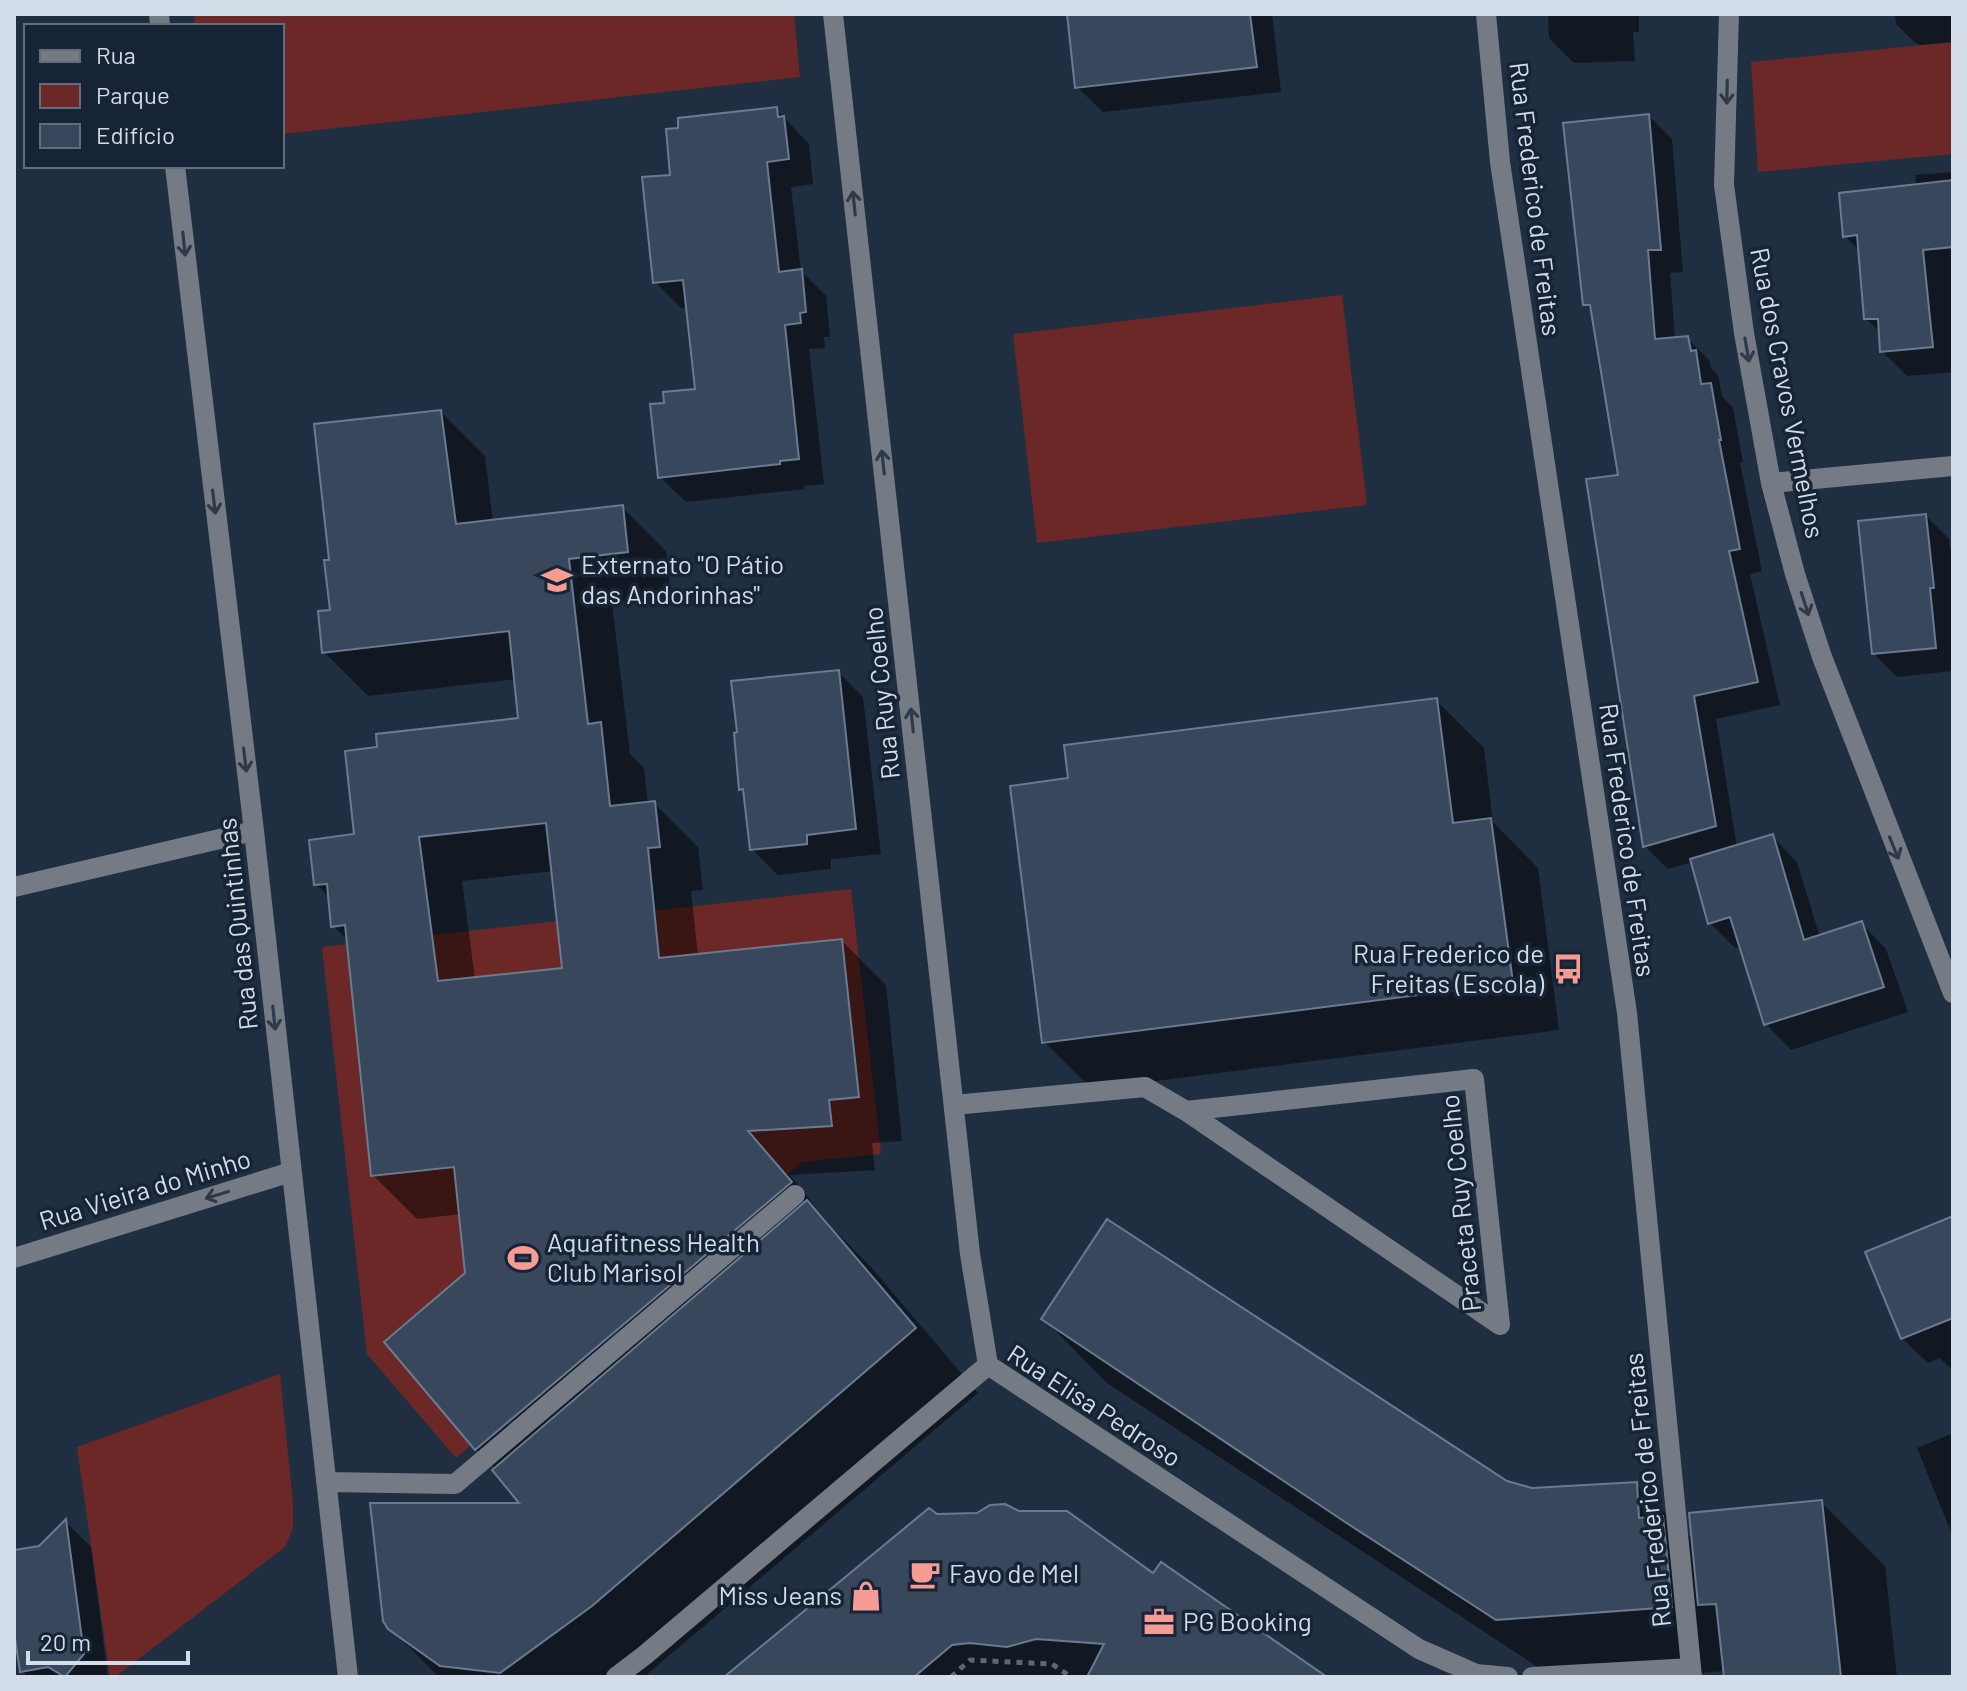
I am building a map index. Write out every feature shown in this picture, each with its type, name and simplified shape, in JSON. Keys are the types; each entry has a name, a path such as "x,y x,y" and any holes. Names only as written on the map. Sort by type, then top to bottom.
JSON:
{"street":[{"name":"Rua Ruy Coelho","path":"833,14 970,1254 988,1365"},
{"name":"Rua Frederico de Freitas","path":"1486,14 1500,162 1627,1013 1692,1673"},
{"name":"Rua dos Cravos Vermelhos","path":"1729,14 1724,185 1744,333 1771,483 1795,574 1822,657 1953,993"},
{"name":"Rua das Quintinhas","path":"175,168 254,831 348,1677"},
{"path":"1771,483 1953,466"},
{"path":"14,887 254,831"},
{"name":"Praceta Ruy Coelho","path":"954,1105 1145,1087 1186,1111 1500,1325 1474,1079 1186,1111"},
{"name":"Rua Vieira do Minho","path":"14,1258 291,1172"},
{"path":"326,1482 455,1484 795,1195"},
{"name":"Rua Elisa Pedroso","path":"616,1677 988,1365 1419,1649 1476,1674 1508,1677"},
{"path":"1532,1677 1692,1673"}],"path":[{"path":"951,1677 970,1660 1052,1664 1071,1677"}],"green space":[{"path":"194,14 794,14 800,77 284,134 284,24 195,24"},
{"path":"1953,42 1953,154 1758,172 1751,62"},
{"path":"1342,295 1367,505 1037,543 1013,334"},
{"name":"Aquafitness Health Club Marisol","path":"851,889 881,1154 802,1162 456,1458 367,1354 322,947"},
{"path":"280,1374 293,1503 293,1528 285,1547 115,1677 110,1677 77,1447"}],"building":[{"path":"1067,14 1250,14 1257,67 1075,88"},
{"path":"777,107 778,117 784,116 789,159 767,162 779,272 802,269 806,312 800,313 801,323 785,325 799,459 780,461 780,464 658,478 650,404 664,403 663,392 695,389 683,280 653,283 642,177 670,175 666,129 678,128 678,118"},
{"path":"1649,114 1661,250 1648,250 1655,339 1688,336 1691,351 1696,350 1701,384 1711,383 1740,549 1729,551 1758,682 1694,696 1716,826 1643,847 1586,479 1618,475 1590,305 1583,305 1563,123"},
{"path":"1953,180 1953,247 1923,250 1933,347 1880,352 1878,319 1864,319 1857,235 1843,237 1839,193"},
{"name":"Aquafitness Health Club Marisol","path":"441,410 456,524 623,505 628,552 569,559 588,724 601,722 610,806 655,801 660,847 648,848 659,958 842,939 859,1097 829,1100 832,1126 748,1131 792,1182 475,1450 384,1342 465,1273 454,1167 371,1176 345,925 331,927 327,884 314,885 309,840 354,834 345,751 377,747 376,734 518,718 509,631 322,653 318,611 330,610 324,560 329,560 314,424","holes":["546,823 562,968 438,981 419,837"]},
{"path":"1926,514 1934,588 1930,588 1936,648 1872,654 1858,521"},
{"path":"839,670 856,829 807,835 807,844 750,850 743,789 739,790 731,681"},
{"path":"1437,698 1453,823 1491,818 1513,983 1042,1043 1010,786 1068,778 1064,745"},
{"path":"1773,834 1804,940 1862,921 1884,987 1764,1025 1730,917 1708,924 1690,859"},
{"path":"807,1200 916,1328 592,1606 500,1673 440,1666 388,1629 383,1621 370,1503 519,1503 492,1470"},
{"path":"1953,1216 1953,1318 1901,1339 1865,1252"},
{"path":"1107,1219 1507,1481 1532,1488 1637,1482 1639,1518 1663,1516 1672,1607 1496,1620 1041,1319"},
{"path":"1822,1500 1841,1677 1724,1677 1716,1604 1698,1605 1689,1513"},
{"path":"1005,1504 1019,1511 1067,1511 1153,1573 1161,1562 1327,1677 1087,1677 1104,1644 1036,1639 1007,1647 970,1643 952,1645 914,1677 724,1677 929,1508 937,1514 977,1513 990,1505"},
{"path":"66,1519 84,1654 65,1677 48,1667 20,1672 14,1632 14,1550 39,1546"}],"place":[{"name":"Externato \"O Pátio das Andorinhas\"","path":"557,580"},
{"name":"Rua Frederico de Freitas (Escola)","path":"1568,969"},
{"name":"Aquafitness Health Club Marisol","path":"523,1258"},
{"name":"Favo de Mel","path":"925,1574"},
{"name":"Miss Jeans","path":"866,1596"},
{"name":"PG Booking","path":"1159,1622"}]}
